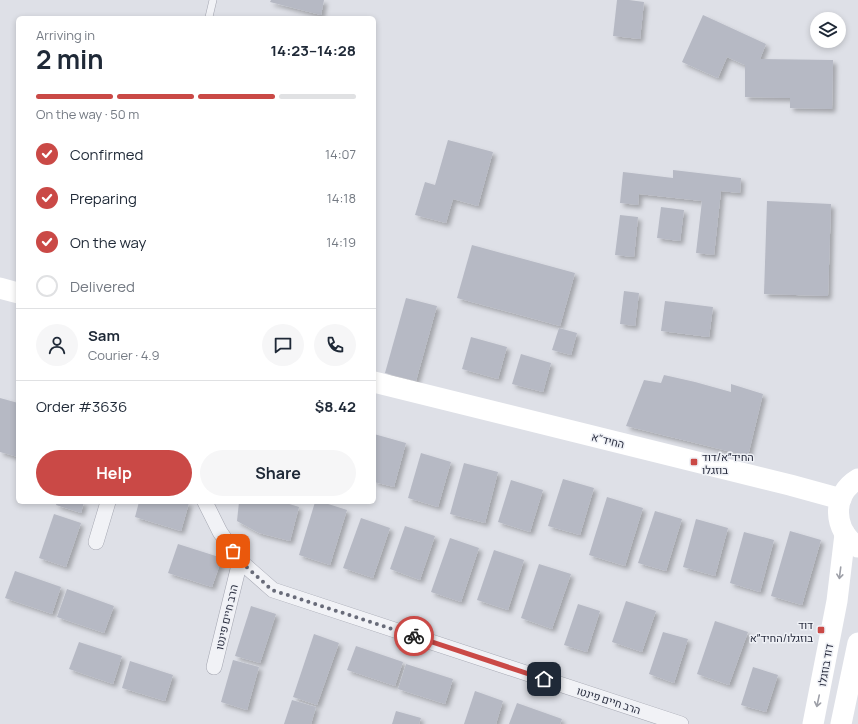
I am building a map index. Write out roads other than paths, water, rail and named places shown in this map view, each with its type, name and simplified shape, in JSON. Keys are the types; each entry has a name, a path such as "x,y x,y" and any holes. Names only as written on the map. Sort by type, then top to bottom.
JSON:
{"street":[{"path":"0,288 16,292"},
{"name":"החיד\"א","path":"376,382 841,499"},
{"path":"851,540 840,525 838,515 839,504 847,488 857,474"},
{"path":"96,542 107,504"},
{"path":"206,504 220,532 240,561"},
{"name":"דוד בוזגלו","path":"813,724 837,601 851,540"},
{"name":"הרב חיים פינטו","path":"214,667 240,561 272,590 680,724"},
{"path":"841,724 858,643"}],"lane":[{"path":"209,16 213,0"}],"place":[{"name":"החיד״א/דוד בוזגלו","path":"694,462"},
{"name":"דוד בוזגלו/החיד״א","path":"821,630"}]}
